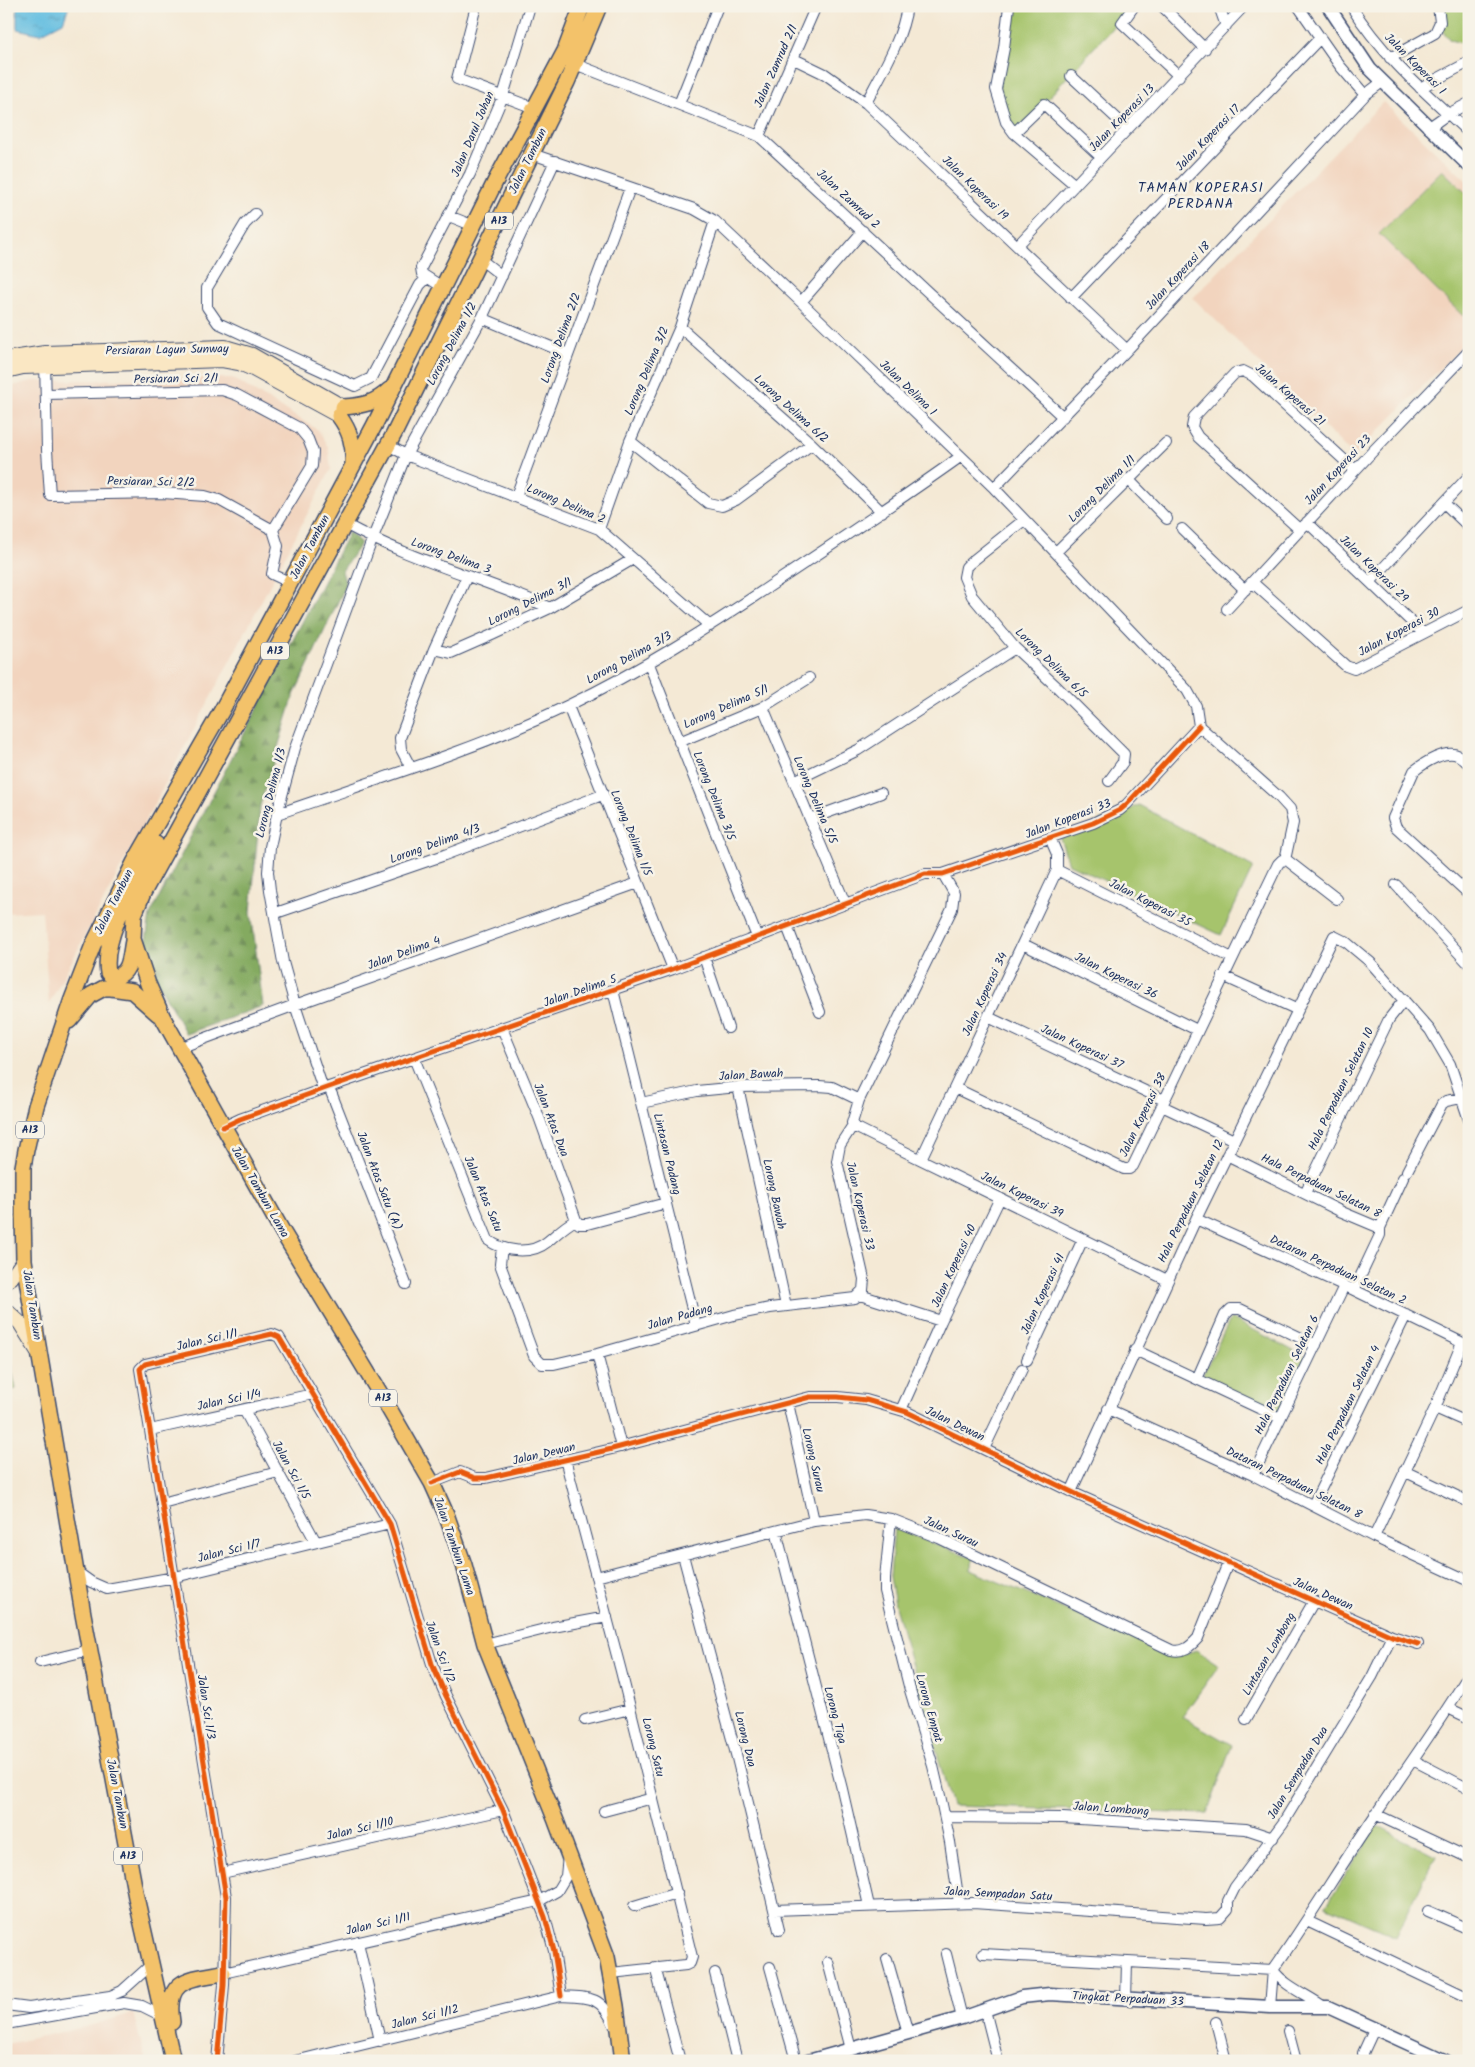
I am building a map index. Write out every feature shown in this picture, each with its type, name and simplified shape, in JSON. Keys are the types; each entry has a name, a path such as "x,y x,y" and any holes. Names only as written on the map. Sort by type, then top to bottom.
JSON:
{"main road":[{"name":"Jalan Tambun","path":"173,2061 136,1897 83,1614 24,1260 23,1184 26,1150 36,1106 71,1002 97,937 134,863 222,710 396,384 495,182 564,51 582,6"},
{"name":"Jalan Tambun","path":"133,939 134,914 156,869 388,445 532,154 575,64 599,6"},
{"name":"Persiaran Lagun Sunway","path":"6,359 223,353 252,355 341,412"},
{"name":"Persiaran Lagun Sunway","path":"6,371 45,359"},
{"path":"353,464 351,437 341,412 374,402 396,384"},
{"path":"133,939 128,968 122,975 115,977 108,973 108,947 115,926 171,813 183,777"},
{"name":"Jalan Tambun Lama","path":"133,939 148,984 163,1018 282,1231 432,1483 446,1514 464,1565 485,1644 602,1940 612,1978 623,2061"},
{"path":"63,1030 83,1002 104,988 132,991 163,1018"},
{"path":"6,1281 11,1278 24,1260"},
{"path":"6,1310 20,1323 40,1355"},
{"path":"178,2061 170,2012 172,1993 182,1983 200,1977 224,1973"}],"street":[{"path":"476,6 457,79 534,108"},
{"name":"Jalan Darul Johan","path":"427,278 422,274 423,265 470,174 503,96 530,6"},
{"path":"678,104 718,6"},
{"name":"Jalan Zamrud 2/1","path":"759,136 816,6"},
{"path":"866,102 887,63 906,17 907,6"},
{"path":"1009,6 1004,48 996,89 1006,122 1014,133 1076,185"},
{"path":"1134,6 1122,23 1179,76"},
{"path":"1162,6 1205,49"},
{"path":"1220,6 1226,26"},
{"name":"Jalan Koperasi 13","path":"1017,246 1244,6"},
{"path":"1298,6 1340,66 1365,95"},
{"path":"1328,6 1370,69 1428,128 1469,166"},
{"name":"Jalan Koperasi 1","path":"1351,6 1365,28 1390,58 1469,133"},
{"path":"1390,58 1435,33 1440,22 1438,6"},
{"name":"Jalan Koperasi 17","path":"1071,298 1320,38"},
{"name":"Jalan Koperasi 19","path":"794,59 825,74 866,102 1127,350"},
{"path":"1420,88 1469,62"},
{"name":"Jalan Zamrud 2","path":"575,64 759,136 864,231 1063,417"},
{"path":"1071,76 1127,128"},
{"name":"Jalan Koperasi 18","path":"994,488 1127,350 1365,95 1382,82"},
{"path":"1428,128 1448,114 1469,103"},
{"path":"1014,133 1044,104 1101,157"},
{"name":"Jalan Delima 1","path":"532,154 694,209 715,221 994,488 1056,552 1187,690 1196,706 1200,726"},
{"name":"Lorong Delima 1/2","path":"372,540 406,455 482,318 555,161"},
{"name":"Lorong Delima 2/2","path":"516,496 630,188"},
{"path":"255,214 246,224 208,288 207,307 218,323 355,386 371,378 420,285 427,278 444,288"},
{"path":"449,216 474,226"},
{"name":"Lorong Delima 3/2","path":"599,529 630,442 680,328 715,221"},
{"path":"801,302 864,231"},
{"path":"480,259 502,276"},
{"path":"482,318 568,354"},
{"name":"Lorong Delima 6/2","path":"680,328 812,444 882,512"},
{"path":"223,353 230,329"},
{"name":"Jalan Koperasi 23","path":"1227,609 1355,470 1469,351"},
{"path":"45,359 46,394"},
{"name":"Jalan Koperasi 21","path":"1303,526 1198,437 1192,427 1194,417 1235,373 1243,371 1253,376 1355,470"},
{"name":"Persiaran Sci 2/1","path":"46,394 222,390 237,395 298,428 308,439 313,452 312,466 273,530"},
{"name":"Persiaran Sci 2/2","path":"46,394 50,495 163,493 198,495 219,500 273,530"},
{"path":"630,442 708,503 722,506 736,500 812,444"},
{"name":"Lorong Delima 1/1","path":"1056,552 1166,443"},
{"name":"Lorong Delima 2","path":"388,445 406,455 599,529 710,626"},
{"name":"Lorong Delima 3/3","path":"277,814 502,735 568,706 649,664 710,626 882,512 960,457"},
{"path":"1370,582 1469,476"},
{"path":"1128,479 1167,519"},
{"path":"1444,503 1469,528"},
{"name":"Lorong Delima 6/5","path":"1024,520 970,563 964,572 966,583 972,596 1015,648 1064,693 1124,754 1123,762 1109,781"},
{"name":"Lorong Delima 3","path":"345,524 372,540 514,592 550,608"},
{"name":"Jalan Koperasi 29","path":"1303,526 1370,582 1423,633"},
{"path":"1182,529 1244,590"},
{"path":"273,530 278,546 272,574 291,583"},
{"name":"Lorong Delima 1/3","path":"326,1088 294,1005 283,962 276,913 270,890 268,872 270,847 295,748 372,540"},
{"name":"Lorong Delima 3/1","path":"434,649 451,653 550,608 633,559"},
{"path":"411,768 401,749 400,738 434,649 468,576"},
{"name":"Jalan Koperasi 30","path":"1252,582 1346,666 1354,669 1469,610"},
{"path":"794,781 858,750 1015,648"},
{"name":"Lorong Delima 3/5","path":"649,664 678,742 757,937"},
{"name":"Lorong Delima 5/1","path":"678,742 763,706 810,678"},
{"name":"Lorong Delima 1/5","path":"568,706 672,969"},
{"name":"Lorong Delima 5/5","path":"763,706 845,903"},
{"path":"1200,726 1290,809 1294,823 1285,860 1337,899"},
{"name":"Jalan Koperasi 33","path":"860,1295 863,1290 864,1279 836,1161 840,1145 853,1125 852,1120 859,1100 952,909 954,893 943,874 1093,823 1120,810 1200,726"},
{"path":"1469,764 1459,755 1446,754 1414,771 1394,815 1394,825 1469,894"},
{"path":"810,819 880,793"},
{"name":"Lorong Delima 4/3","path":"276,913 442,856 602,795"},
{"path":"1050,838 1056,854 1057,870"},
{"name":"Jalan Koperasi 38","path":"955,1088 1127,1170 1133,1166 1248,924 1278,864 1285,860"},
{"name":"Jalan Koperasi 34","path":"921,1159 1057,870"},
{"name":"Jalan Koperasi 35","path":"1057,870 1232,958"},
{"name":"Jalan Delima 5","path":"223,1127 326,1088 672,969 925,874 943,874"},
{"name":"Jalan Delima 4","path":"181,1051 294,1005 638,883"},
{"path":"1396,885 1469,964"},
{"path":"787,926 820,1012"},
{"name":"Hala Perpaduan Selatan 12","path":"1071,1492 1167,1280 1334,936 1346,942 1370,962 1404,1000"},
{"name":"Jalan Koperasi 36","path":"1023,944 1197,1030"},
{"path":"704,957 728,1028"},
{"path":"1223,976 1298,1010"},
{"name":"Lintasan Padang","path":"613,990 696,1325"},
{"path":"1404,1000 1441,1046 1450,1064 1469,1120"},
{"name":"Hala Perpaduan Selatan 10","path":"1305,1193 1389,1019 1404,1000"},
{"name":"Jalan Koperasi 37","path":"988,1017 1234,1140"},
{"name":"Jalan Atas Dua","path":"502,1028 538,1117 576,1220"},
{"name":"Jalan Atas Satu","path":"414,1058 484,1234 488,1240 502,1248 500,1264 526,1336"},
{"name":"Jalan Bawah","path":"641,1103 697,1091 738,1087 832,1087 859,1100"},
{"name":"Lorong Bawah","path":"738,1087 786,1306"},
{"name":"Jalan Atas Satu (A)","path":"326,1088 406,1284"},
{"name":"Hala Perpaduan Selatan 8","path":"1227,1155 1342,1212 1380,1228 1405,1174 1442,1104 1446,1101 1461,1098"},
{"name":"Jalan Koperasi 39","path":"853,1125 1167,1280"},
{"name":"Jalan Koperasi 40","path":"860,1295 941,1321 1000,1198"},
{"path":"502,1248 526,1249 537,1247 547,1242 562,1228 576,1220 580,1224 587,1224 666,1204"},
{"name":"Dataran Perpaduan Selatan 2","path":"1196,1219 1354,1290 1465,1344"},
{"path":"1354,1290 1380,1236 1380,1228"},
{"name":"Jalan Koperasi 41","path":"984,1449 1083,1238"},
{"name":"Hala Perpaduan Selatan 6","path":"1253,1475 1344,1286"},
{"name":"Jalan Padang","path":"526,1336 534,1356 542,1364 554,1364 597,1354 734,1314 786,1306 850,1300 860,1295"},
{"path":"1197,1379 1225,1315 1231,1309 1240,1309 1316,1344"},
{"name":"Hala Perpaduan Selatan 4","path":"1313,1505 1406,1316"},
{"path":"901,1410 941,1321"},
{"name":"Jalan Sci 1/2","path":"269,1335 275,1334 279,1337 390,1524 432,1664 503,1810 539,1901 554,1950 560,1996"},
{"name":"Jalan Sci 1/1","path":"149,1364 269,1335"},
{"path":"1374,1536 1465,1344"},
{"path":"1135,1350 1280,1418"},
{"path":"597,1354 620,1447"},
{"name":"Jalan Sci 1/3","path":"149,1364 142,1365 140,1372 226,1897 224,1973 217,2061"},
{"name":"Jalan Sci 1/4","path":"150,1430 313,1394"},
{"name":"Jalan Dewan","path":"432,1483 460,1472 481,1479 620,1447 810,1397 866,1400 901,1410 1071,1492 1392,1636 1418,1644"},
{"name":"Lorong Surau","path":"788,1403 814,1521"},
{"path":"1435,1408 1469,1423"},
{"name":"Dataran Perpaduan Selatan 8","path":"1108,1409 1253,1475 1469,1581"},
{"name":"Jalan Sci 1/5","path":"244,1410 316,1542"},
{"name":"Lorong Satu","path":"565,1459 653,1798 692,1960 686,1965 655,1967 612,1978"},
{"path":"1404,1471 1469,1502"},
{"path":"162,1503 278,1472"},
{"name":"Jalan Surau","path":"596,1577 814,1521 864,1514 891,1519 939,1538 1178,1652 1192,1645 1198,1638 1228,1563"},
{"name":"Lorong Empat","path":"891,1519 885,1578 886,1591 910,1690 934,1766 945,1817 959,1903"},
{"name":"Jalan Sci 1/7","path":"77,1572 91,1582 107,1589 175,1577 390,1524"},
{"name":"Lorong Tiga","path":"776,1531 842,1789 869,1906"},
{"name":"Lorong Dua","path":"683,1555 737,1758 779,1930"},
{"name":"Lintasan Lombong","path":"1246,1719 1314,1601"},
{"path":"485,1644 552,1627 607,1617"},
{"name":"Jalan Sempadan Dua","path":"1220,1918 1228,1909 1228,1901 1235,1887 1273,1838 1372,1676 1392,1636"},
{"path":"40,1662 90,1650"},
{"path":"1270,2007 1272,1970 1307,1921 1375,1814 1448,1708 1469,1674"},
{"path":"1448,1708 1469,1718"},
{"path":"585,1720 630,1709"},
{"path":"1413,1760 1469,1789"},
{"path":"604,1811 653,1798"},
{"name":"Jalan Sci 1/10","path":"222,1873 503,1810"},
{"path":"1375,1814 1469,1858"},
{"name":"Jalan Lombong","path":"945,1817 1063,1818 1246,1830 1273,1838"},
{"path":"539,1901 557,1892 566,1876 568,1852"},
{"path":"634,1906 677,1893"},
{"name":"Jalan Sci 1/11","path":"224,1973 539,1901"},
{"name":"Jalan Sempadan Satu","path":"774,1910 959,1903 1206,1919 1220,1918"},
{"path":"1428,1911 1469,1929"},
{"path":"1307,1921 1469,1998"},
{"path":"358,1942 380,2041"},
{"path":"946,1954 962,2018"},
{"path":"983,1954 1272,1970 1283,1981 1307,1994 1324,2007"},
{"path":"887,1959 908,2032"},
{"path":"828,1962 851,2048"},
{"path":"1126,2000 1127,1962"},
{"path":"6,2005 29,2008 110,1996 122,1992 152,1964"},
{"path":"655,1967 680,2061"},
{"path":"770,1967 796,2061"},
{"path":"715,1973 737,2061"},
{"name":"Tingkat Perpaduan 33","path":"808,2061 962,2018 1022,1997 1050,1994 1126,2000 1270,2007 1324,2007 1334,2009 1375,2027 1446,2061"},
{"name":"Jalan Sci 1/12","path":"294,2061 326,2057 380,2041 560,1996 587,1997 600,2003 608,2012 620,2039"},
{"path":"6,2024 124,2003 142,2006 162,2016"},
{"path":"985,2010 998,2061"},
{"path":"1216,2022 1226,2061"},
{"path":"1364,2061 1363,2053 1375,2027"},
{"path":"1288,2031 1296,2061"}],"shaded area":[{"path":"1383,102 1469,183 1469,339 1354,456 1193,298"},
{"path":"232,378 318,430 328,447 331,469 49,1004 42,911 6,913 6,388 32,381"},
{"path":"133,2013 146,2061 6,2061 6,2044 89,2026"}],"green space":[{"path":"1011,6 1132,6 1019,130 1009,126 996,89"},
{"path":"1441,6 1469,6 1469,45 1450,40 1440,28"},
{"path":"1442,170 1469,196 1469,311 1463,316 1379,234"},
{"path":"349,532 361,543 342,571 346,585 294,695 260,806 251,912 263,1006 186,1034 152,972 146,941 150,915"},
{"path":"1139,805 1253,867 1221,935 1069,864 1060,838"},
{"path":"1231,1318 1309,1359 1279,1416 1201,1378"},
{"path":"6,1343 16,1389 6,1393"},
{"path":"894,1529 974,1558 970,1570 1176,1656 1196,1650 1219,1665 1182,1717 1232,1745 1207,1814 952,1806 896,1610 890,1577"},
{"path":"1377,1826 1435,1856 1396,1937 1326,1906"}],"water":[{"path":"17,6 69,6 63,22 40,34 17,29"}],"cycle path":[{"path":"223,1127 329,1087 673,969 925,874 943,874 1093,823 1120,810 1127,804 1199,726"},
{"path":"217,2061 224,1985 226,1897 140,1369 145,1364 272,1334 279,1337 390,1524 432,1664 503,1810 545,1917 554,1951 561,1996"},
{"path":"432,1483 460,1472 475,1478 486,1478 612,1449 810,1397 866,1400 907,1412 1078,1495 1392,1636 1418,1644"}],"district":[{"name":"TAMAN KOPERASI PERDANA","path":"1201,196"}]}
